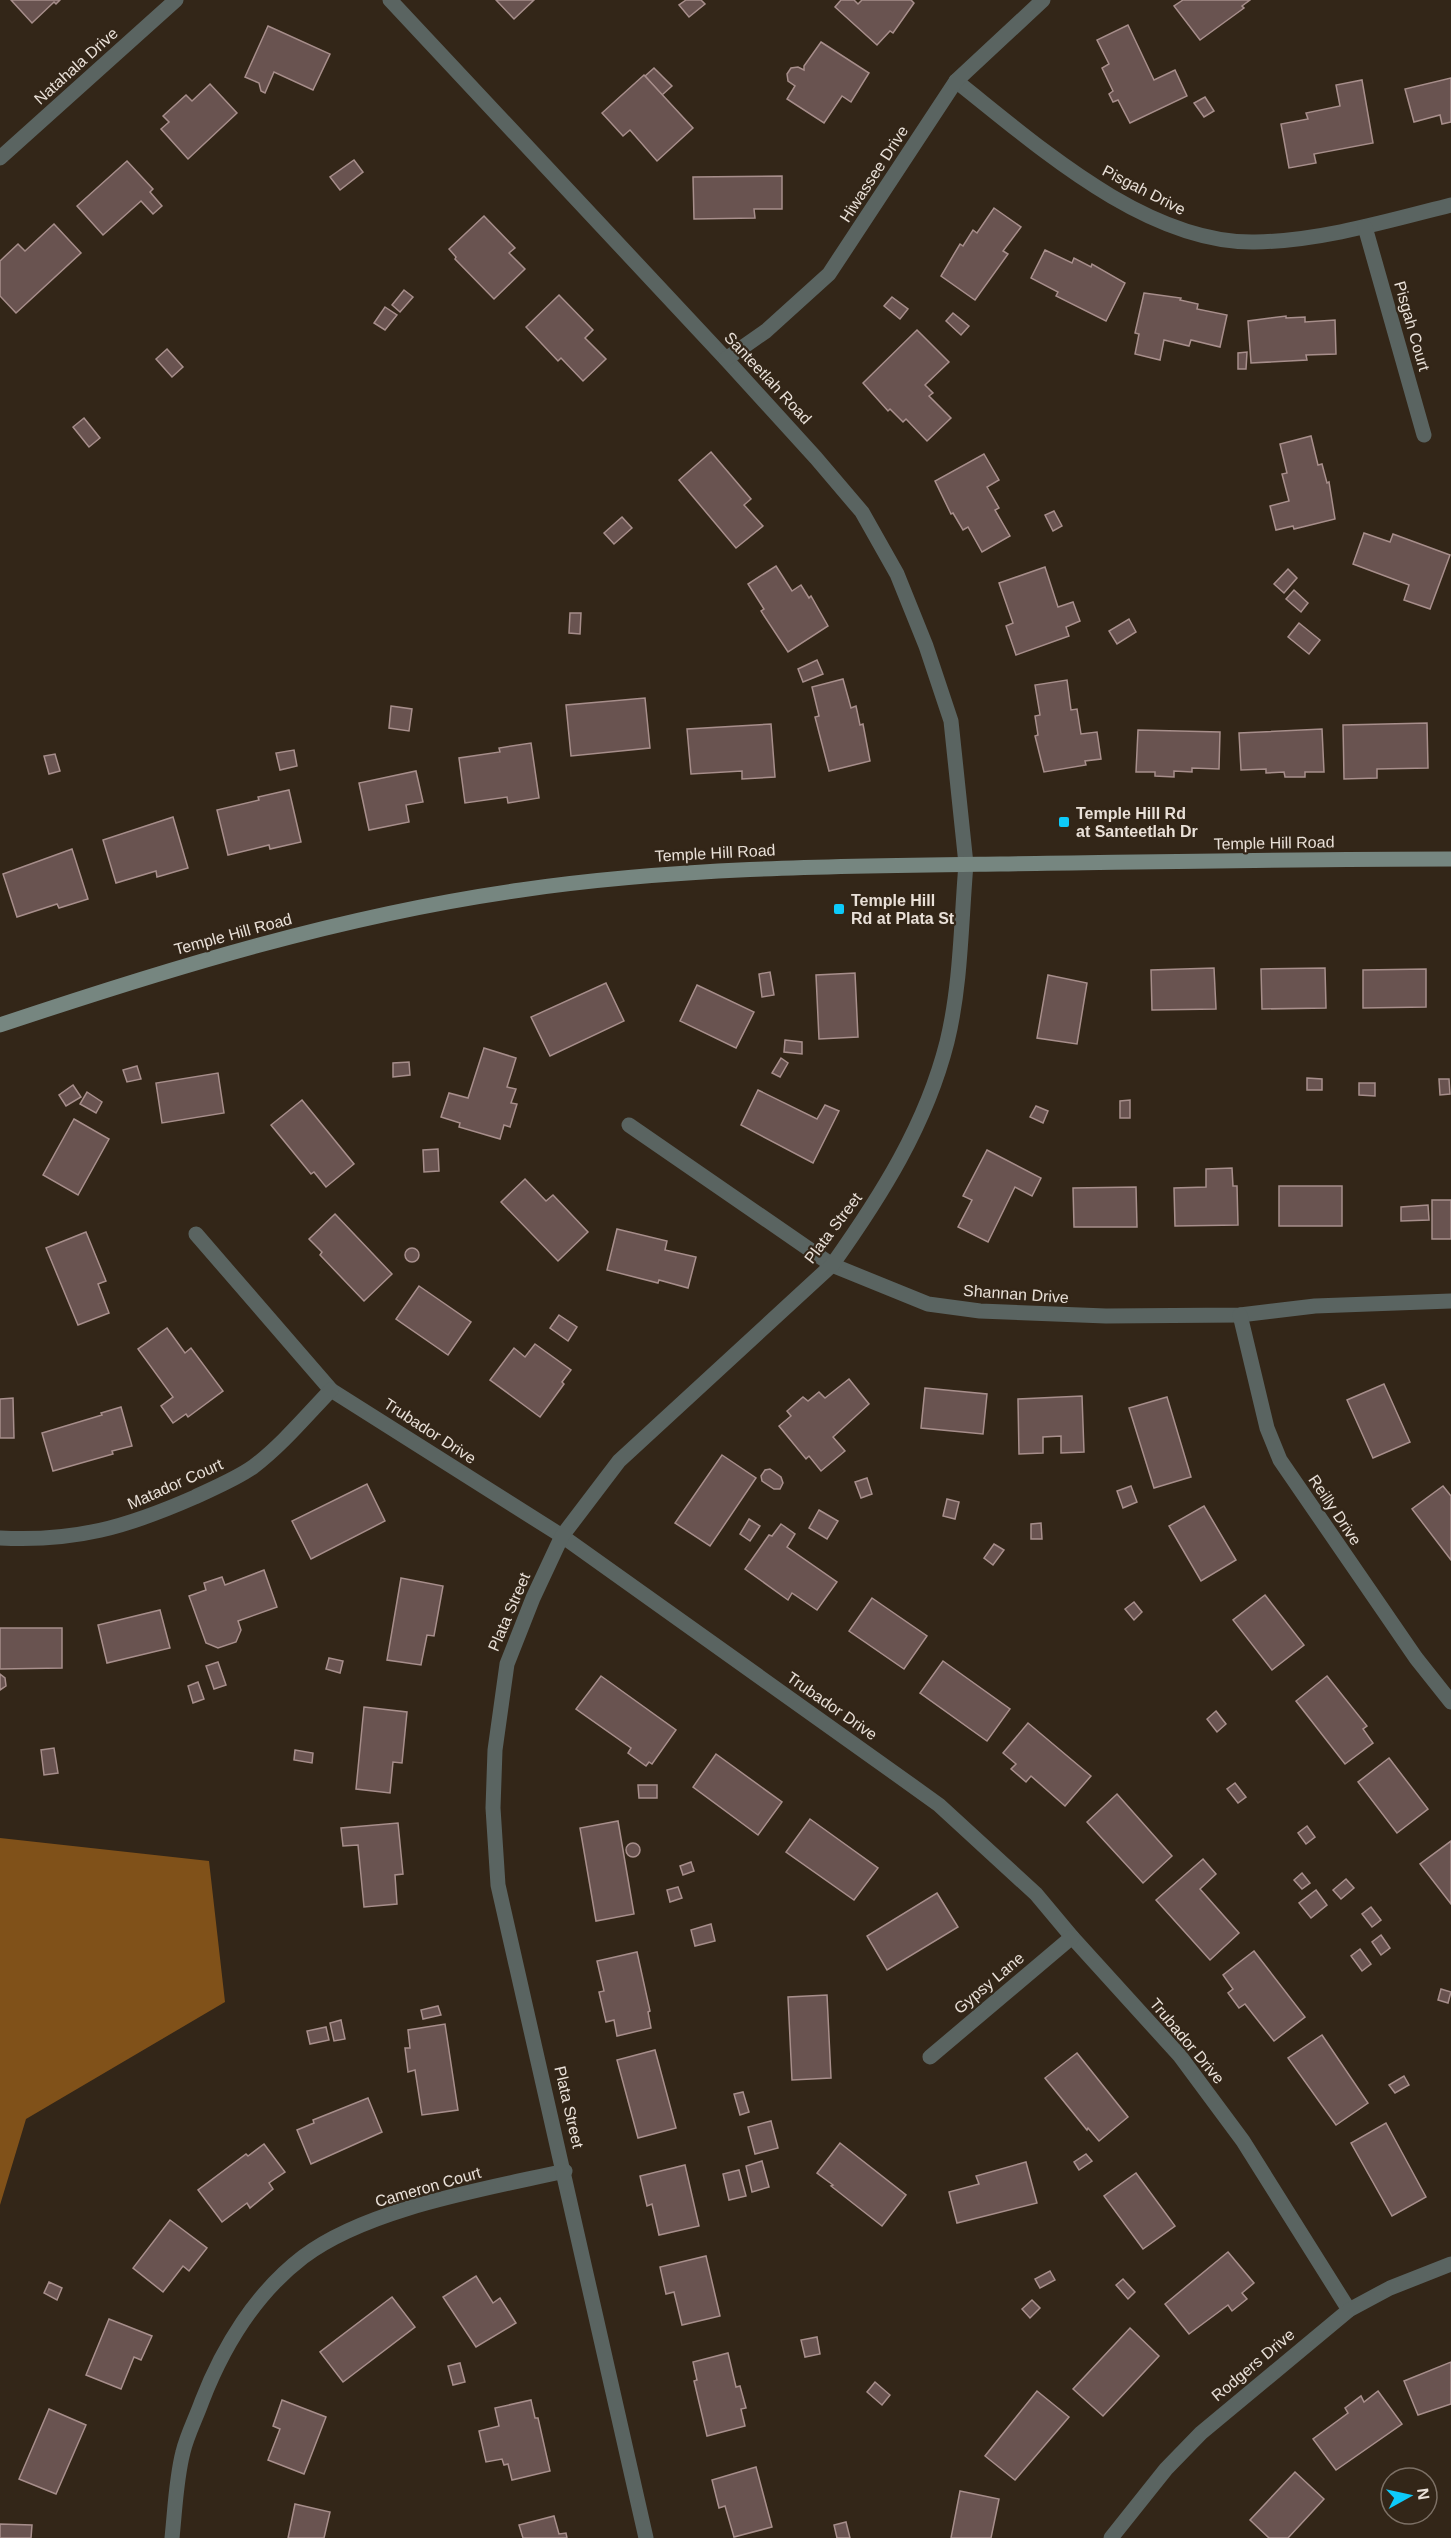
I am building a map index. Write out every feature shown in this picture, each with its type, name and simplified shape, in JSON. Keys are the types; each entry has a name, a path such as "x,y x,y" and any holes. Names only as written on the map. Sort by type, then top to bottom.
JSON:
{"main road":[{"name":"Temple Hill Road","path":"0,1025 109,988 234,950 374,917 519,890 659,873 779,867 1451,859"}],"street":[{"name":"Natahala Drive","path":"0,158 176,0"},
{"name":"Santeetlah Road","path":"390,0 726,359 862,512 897,574 926,646 951,721 966,864"},
{"name":"Hiwassee Drive","path":"726,359 766,331 829,274 956,81 1043,0"},
{"name":"Pisgah Drive","path":"956,81 1078,175 1108,195 1180,230 1218,238 1254,242 1365,227 1451,206"},
{"name":"Pisgah Court","path":"1365,227 1424,435"},
{"name":"Plata Street","path":"646,2538 565,2171 498,1885 493,1808 495,1750 507,1664 533,1598 562,1536 619,1461 832,1265 860,1227 903,1158 933,1085 947,1042 955,997 966,864"},
{"name":"Shannan Drive","path":"629,1125 832,1265 928,1304 980,1311 1106,1317 1240,1315 1315,1306 1451,1301"},
{"name":"Trubador Drive","path":"196,1234 331,1390 562,1536 939,1805 1036,1894 1180,2056 1243,2141 1348,2310"},
{"name":"Reilly Drive","path":"1240,1315 1268,1428 1280,1460 1410,1648 1451,1702"},
{"name":"Matador Court","path":"0,1538 41,1540 73,1537 119,1527 188,1500 251,1468 281,1442 331,1390"},
{"name":"Gypsy Lane","path":"930,2057 1072,1937"},
{"name":"Cameron Court","path":"172,2538 183,2452 213,2371 243,2320 274,2284 303,2257 337,2236 398,2211 565,2171"},
{"name":"Rodgers Drive","path":"1111,2538 1166,2469 1201,2433 1348,2310 1390,2288 1451,2264"}],"shaded area":[{"path":"0,1838 209,1861 225,2002 26,2119 0,2205"}],"building":[{"path":"11,0 60,0 56,4 54,2 32,23"},
{"path":"496,0 534,0 514,19"},
{"path":"686,0 701,0 705,4 689,17 679,5"},
{"path":"841,0 854,0 858,4 862,0 911,0 914,3 893,33 890,31 877,45 835,7"},
{"path":"1183,0 1250,0 1242,6 1244,8 1200,40 1174,6"},
{"path":"1128,25 1154,80 1175,70 1187,96 1130,123 1118,100 1113,102 1109,94 1113,91 1102,68 1109,64 1097,40"},
{"path":"268,26 330,54 313,90 274,72 265,93 261,91 259,83 245,77"},
{"path":"821,42 869,73 851,102 842,96 824,123 787,99 795,86 788,81 787,74 791,68 798,67 804,70 804,66"},
{"path":"654,68 672,86 662,95 645,76"},
{"path":"644,75 693,128 657,161 630,130 623,136 602,113"},
{"path":"1451,78 1451,122 1442,124 1440,115 1414,122 1405,89"},
{"path":"1362,80 1373,143 1314,154 1316,163 1289,168 1281,124 1308,119 1306,113 1340,106 1336,85"},
{"path":"210,84 237,113 188,159 161,129 169,122 163,116 186,95 192,101"},
{"path":"1205,97 1214,111 1204,117 1194,103"},
{"path":"354,160 363,172 340,190 330,177"},
{"path":"127,161 153,189 150,192 162,206 153,214 141,201 103,235 77,206"},
{"path":"782,176 782,209 754,209 755,218 694,219 693,177"},
{"path":"994,208 1021,227 1003,251 1008,254 975,300 941,276 960,244 963,246 973,230 977,233"},
{"path":"484,216 515,248 509,253 525,269 494,299 455,259 456,257 449,249"},
{"path":"54,224 81,253 16,313 0,296 0,261 18,244 25,251"},
{"path":"1045,250 1072,263 1074,258 1091,267 1092,264 1125,283 1106,321 1056,296 1058,292 1031,278"},
{"path":"404,290 413,297 400,312 392,305"},
{"path":"1144,293 1181,298 1180,300 1198,304 1197,309 1227,315 1220,347 1191,340 1189,346 1164,340 1160,360 1135,354 1139,334 1135,333"},
{"path":"559,295 593,330 585,338 606,359 583,381 561,358 558,361 526,327"},
{"path":"892,297 908,309 900,319 884,306"},
{"path":"385,307 397,315 385,330 374,323"},
{"path":"953,313 969,326 961,335 946,321"},
{"path":"1286,316 1286,318 1305,317 1305,322 1335,320 1336,354 1306,355 1307,360 1251,363 1248,321"},
{"path":"917,330 949,362 925,385 933,393 929,396 951,418 927,441 906,419 903,422 890,409 888,411 863,383"},
{"path":"167,349 183,367 172,377 156,359"},
{"path":"1247,352 1246,369 1238,369 1238,353"},
{"path":"84,418 100,438 89,447 73,427"},
{"path":"1311,436 1318,465 1322,464 1327,483 1329,482 1335,519 1294,529 1293,526 1276,530 1270,506 1289,501 1282,474 1287,473 1280,444"},
{"path":"711,452 751,499 744,505 763,526 736,548 679,480"},
{"path":"984,454 999,480 987,487 999,508 995,510 1010,536 982,552 968,527 963,530 953,513 951,514 935,481"},
{"path":"1054,511 1062,526 1053,531 1045,515"},
{"path":"622,517 632,528 614,544 604,533"},
{"path":"1364,533 1390,542 1393,534 1450,555 1430,609 1404,600 1409,585 1353,564"},
{"path":"776,566 792,591 801,585 809,598 811,596 828,626 788,652 761,611 764,609 748,584"},
{"path":"1045,567 1058,607 1073,602 1080,621 1066,627 1069,636 1016,655 1006,626 1013,623 999,583"},
{"path":"1288,569 1297,578 1284,593 1274,584"},
{"path":"1294,590 1308,603 1301,612 1286,599"},
{"path":"570,613 581,613 580,634 569,633"},
{"path":"1129,619 1136,632 1117,644 1109,631"},
{"path":"1299,623 1320,640 1309,654 1288,637"},
{"path":"817,660 823,674 803,682 798,669"},
{"path":"843,679 851,708 856,706 860,725 863,724 870,761 829,771 815,717 819,716 812,687"},
{"path":"1067,680 1071,710 1077,709 1081,734 1097,732 1101,759 1085,761 1086,765 1044,772 1035,736 1038,735 1035,716 1040,715 1035,685"},
{"path":"645,698 650,748 571,756 566,705"},
{"path":"391,706 412,709 409,731 389,728"},
{"path":"1427,723 1428,768 1377,769 1377,778 1344,779 1343,725"},
{"path":"771,724 775,777 742,779 742,771 691,774 687,729"},
{"path":"1322,729 1324,772 1305,772 1305,777 1285,777 1284,772 1266,773 1266,769 1241,770 1239,733"},
{"path":"1138,730 1220,732 1219,769 1192,768 1192,772 1174,771 1174,777 1155,776 1155,772 1136,772"},
{"path":"531,743 539,798 508,803 507,797 465,803 459,758 500,752 499,748"},
{"path":"294,750 297,766 280,770 276,753"},
{"path":"55,754 60,771 49,774 44,756"},
{"path":"416,771 423,802 406,805 409,822 369,830 359,783"},
{"path":"289,790 301,842 270,849 269,845 228,855 217,810"},
{"path":"173,817 188,868 157,877 156,871 116,883 103,840"},
{"path":"72,849 88,899 59,908 57,904 17,917 3,874"},
{"path":"1214,968 1216,1009 1152,1010 1151,970"},
{"path":"1325,968 1326,1008 1262,1009 1261,969"},
{"path":"1426,969 1426,1007 1363,1008 1363,970"},
{"path":"770,972 774,995 762,997 759,974"},
{"path":"855,973 858,1037 819,1039 816,975"},
{"path":"1048,975 1087,983 1077,1044 1037,1038"},
{"path":"606,983 624,1021 550,1056 531,1017"},
{"path":"697,985 754,1012 736,1048 680,1021"},
{"path":"785,1040 802,1042 802,1054 784,1052"},
{"path":"484,1048 516,1058 507,1087 516,1089 511,1103 517,1104 510,1127 504,1125 500,1139 459,1127 460,1123 441,1117 449,1093 468,1098"},
{"path":"781,1058 788,1063 780,1077 772,1073"},
{"path":"409,1062 410,1075 393,1077 393,1063"},
{"path":"137,1066 141,1079 127,1082 123,1070"},
{"path":"218,1073 224,1113 162,1123 156,1083"},
{"path":"1307,1078 1322,1079 1322,1090 1307,1090"},
{"path":"1439,1079 1449,1079 1450,1094 1440,1095"},
{"path":"1359,1083 1375,1083 1375,1096 1359,1095"},
{"path":"73,1085 81,1097 66,1106 59,1095"},
{"path":"758,1090 817,1119 825,1105 839,1111 813,1163 741,1125"},
{"path":"87,1092 102,1102 96,1113 80,1104"},
{"path":"302,1100 354,1164 326,1187 314,1172 311,1174 271,1125"},
{"path":"1130,1100 1130,1118 1120,1118 1120,1101"},
{"path":"1036,1106 1048,1111 1043,1123 1030,1117"},
{"path":"74,1119 109,1139 78,1195 43,1175"},
{"path":"438,1149 439,1171 424,1172 423,1150"},
{"path":"987,1150 1041,1178 1032,1196 1015,1187 988,1242 958,1227 972,1200 963,1196"},
{"path":"1232,1168 1233,1186 1237,1186 1238,1225 1175,1226 1174,1188 1206,1187 1206,1169"},
{"path":"525,1179 546,1201 553,1195 588,1232 558,1261 501,1202"},
{"path":"1279,1186 1342,1186 1342,1226 1279,1226"},
{"path":"1136,1187 1137,1227 1074,1227 1073,1188"},
{"path":"1432,1200 1451,1200 1451,1239 1432,1239"},
{"path":"1428,1205 1429,1220 1401,1221 1401,1207"},
{"path":"335,1214 392,1274 364,1301 320,1255 322,1252 309,1239"},
{"path":"617,1229 667,1241 665,1250 696,1257 688,1288 607,1270"},
{"path":"86,1232 106,1281 98,1284 109,1313 78,1325 46,1248"},
{"path":"409,1248 415,1248 419,1255 415,1262 409,1262 405,1258 405,1252"},
{"path":"419,1286 471,1322 448,1355 396,1319"},
{"path":"559,1315 577,1327 568,1341 550,1328"},
{"path":"167,1328 185,1353 191,1348 223,1391 188,1417 186,1414 173,1423 161,1406 173,1397 138,1349"},
{"path":"535,1344 571,1370 562,1382 564,1384 540,1417 490,1380 514,1348 525,1357"},
{"path":"849,1379 869,1404 833,1437 845,1451 821,1471 809,1456 806,1459 779,1426 791,1416 787,1411 803,1397 808,1401 819,1392 825,1398"},
{"path":"1384,1384 1410,1442 1373,1458 1347,1400"},
{"path":"925,1388 987,1394 983,1434 921,1428"},
{"path":"1082,1396 1084,1452 1061,1453 1061,1436 1043,1437 1043,1453 1019,1454 1018,1399"},
{"path":"1167,1397 1191,1477 1154,1488 1129,1408"},
{"path":"13,1398 14,1438 0,1438 0,1399"},
{"path":"121,1407 132,1446 112,1451 113,1454 53,1471 42,1433"},
{"path":"722,1455 756,1478 710,1546 675,1523"},
{"path":"770,1469 781,1477 783,1483 780,1489 774,1489 762,1481 761,1476 765,1470"},
{"path":"867,1478 872,1494 861,1498 855,1482"},
{"path":"367,1484 385,1521 311,1559 292,1521"},
{"path":"1131,1486 1137,1502 1123,1508 1117,1491"},
{"path":"1443,1486 1451,1496 1451,1560 1412,1509"},
{"path":"947,1499 959,1502 955,1519 943,1516"},
{"path":"1204,1506 1236,1560 1201,1581 1169,1526"},
{"path":"819,1510 838,1521 827,1539 809,1528"},
{"path":"749,1519 760,1526 750,1541 740,1534"},
{"path":"1041,1523 1042,1539 1031,1539 1031,1524"},
{"path":"781,1524 795,1534 787,1547 837,1582 817,1610 792,1593 788,1600 745,1569 769,1535 772,1536"},
{"path":"994,1544 1004,1550 993,1565 984,1558"},
{"path":"264,1570 277,1607 238,1621 241,1630 236,1642 218,1648 206,1643 189,1596 206,1590 204,1583 222,1577 225,1585"},
{"path":"401,1578 443,1586 434,1636 427,1635 421,1665 387,1660"},
{"path":"1265,1595 1304,1645 1272,1670 1233,1620"},
{"path":"872,1598 927,1636 904,1669 849,1631"},
{"path":"1134,1602 1142,1612 1134,1620 1125,1609"},
{"path":"160,1610 170,1648 107,1663 98,1625"},
{"path":"0,1628 62,1628 62,1668 0,1669"},
{"path":"329,1658 343,1661 340,1673 326,1669"},
{"path":"943,1661 1010,1709 987,1741 920,1693"},
{"path":"218,1662 226,1685 214,1689 206,1666"},
{"path":"0,1674 5,1678 6,1686 0,1690"},
{"path":"601,1676 676,1730 652,1764 649,1762 646,1766 628,1753 631,1748 576,1709"},
{"path":"1327,1676 1367,1726 1363,1729 1373,1743 1345,1764 1296,1701"},
{"path":"198,1682 204,1699 193,1703 188,1686"},
{"path":"364,1707 407,1712 402,1763 393,1762 390,1793 356,1789"},
{"path":"1216,1711 1226,1724 1217,1732 1207,1719"},
{"path":"1028,1723 1091,1776 1065,1806 1031,1776 1026,1782 1011,1769 1016,1764 1003,1753"},
{"path":"54,1748 58,1773 44,1775 41,1750"},
{"path":"295,1750 313,1753 312,1763 294,1760"},
{"path":"716,1754 782,1802 758,1835 693,1787"},
{"path":"1389,1758 1428,1809 1397,1833 1358,1782"},
{"path":"1235,1783 1246,1797 1238,1803 1227,1789"},
{"path":"638,1785 657,1785 657,1798 639,1798"},
{"path":"1117,1794 1172,1856 1143,1883 1087,1822"},
{"path":"810,1819 878,1868 854,1900 786,1852"},
{"path":"618,1821 634,1914 596,1921 580,1828"},
{"path":"398,1823 403,1874 395,1875 397,1904 364,1907 358,1845 343,1846 341,1828"},
{"path":"1307,1826 1315,1837 1306,1844 1298,1833"},
{"path":"1451,1841 1451,1904 1420,1864"},
{"path":"630,1843 636,1843 640,1850 636,1857 630,1857 626,1853 626,1847"},
{"path":"1203,1859 1216,1874 1200,1889 1239,1933 1210,1960 1156,1900"},
{"path":"691,1862 694,1871 683,1875 680,1866"},
{"path":"1302,1873 1310,1883 1302,1889 1294,1880"},
{"path":"1346,1879 1354,1888 1341,1899 1333,1890"},
{"path":"678,1887 682,1898 670,1902 667,1890"},
{"path":"1316,1890 1327,1905 1311,1918 1299,1903"},
{"path":"937,1893 958,1927 887,1970 867,1936"},
{"path":"1371,1907 1381,1920 1372,1927 1362,1914"},
{"path":"711,1924 715,1941 695,1946 691,1930"},
{"path":"1381,1935 1390,1948 1381,1955 1372,1942"},
{"path":"1360,1949 1371,1964 1362,1971 1351,1956"},
{"path":"1254,1951 1305,2017 1274,2041 1245,2004 1239,2008 1228,1993 1233,1989 1223,1975"},
{"path":"637,1952 650,2011 648,2012 651,2028 617,2036 614,2020 606,2022 599,1992 604,1991 597,1961"},
{"path":"1441,1989 1451,1992 1448,2003 1438,2000"},
{"path":"827,1995 831,2078 792,2080 788,1997"},
{"path":"438,2006 441,2015 423,2019 421,2010"},
{"path":"341,2020 345,2039 334,2041 330,2023"},
{"path":"445,2024 458,2110 422,2115 415,2070 408,2072 405,2048 410,2048 408,2030"},
{"path":"326,2027 329,2040 310,2044 307,2031"},
{"path":"1322,2035 1368,2103 1336,2125 1288,2058"},
{"path":"655,2050 676,2128 638,2138 617,2060"},
{"path":"1077,2053 1128,2117 1099,2141 1088,2128 1087,2130 1045,2078"},
{"path":"1404,2076 1409,2085 1395,2093 1389,2085"},
{"path":"743,2092 749,2112 740,2115 734,2094"},
{"path":"368,2098 382,2132 311,2164 297,2130 314,2123 313,2120"},
{"path":"771,2121 778,2148 755,2154 748,2127"},
{"path":"1386,2123 1426,2197 1392,2216 1351,2143"},
{"path":"840,2143 906,2195 882,2226 817,2173"},
{"path":"264,2144 285,2172 269,2183 273,2189 250,2208 247,2203 222,2222 198,2190 246,2154 248,2156"},
{"path":"1086,2154 1092,2161 1079,2170 1074,2162"},
{"path":"762,2161 769,2187 752,2192 746,2166"},
{"path":"1026,2162 1037,2203 957,2223 949,2192 979,2184 976,2176"},
{"path":"685,2165 699,2226 659,2235 652,2204 647,2206 640,2176"},
{"path":"739,2170 746,2196 729,2200 723,2174"},
{"path":"1136,2173 1175,2226 1143,2249 1104,2196"},
{"path":"170,2220 207,2248 189,2271 183,2266 163,2292 133,2268"},
{"path":"1228,2252 1254,2283 1242,2293 1247,2299 1232,2311 1228,2305 1189,2334 1165,2304"},
{"path":"706,2256 720,2316 682,2325 674,2292 666,2294 660,2267"},
{"path":"1050,2271 1055,2280 1040,2288 1035,2279"},
{"path":"476,2276 493,2303 500,2298 516,2323 476,2347 443,2297"},
{"path":"1123,2279 1135,2292 1128,2299 1116,2285"},
{"path":"49,2282 62,2288 57,2300 44,2293"},
{"path":"392,2297 415,2327 343,2382 320,2352"},
{"path":"1032,2300 1040,2308 1030,2318 1022,2309"},
{"path":"109,2319 152,2336 141,2360 134,2357 121,2389 86,2375"},
{"path":"1130,2328 1159,2356 1103,2416 1073,2389"},
{"path":"817,2337 820,2354 805,2357 801,2340"},
{"path":"728,2353 736,2387 740,2386 746,2408 741,2409 745,2426 707,2436 694,2381 697,2380 693,2362"},
{"path":"1451,2362 1451,2404 1418,2415 1404,2381"},
{"path":"460,2363 465,2382 453,2385 448,2366"},
{"path":"875,2382 890,2395 882,2405 867,2392"},
{"path":"1037,2391 1069,2417 1015,2480 985,2456"},
{"path":"1378,2391 1402,2424 1336,2470 1313,2439 1348,2413 1345,2408 1361,2396 1364,2402"},
{"path":"282,2400 326,2417 304,2474 268,2460 280,2429 273,2426"},
{"path":"531,2400 535,2418 538,2418 550,2471 512,2480 508,2464 504,2465 502,2459 486,2462 479,2431 499,2426 495,2408"},
{"path":"49,2409 86,2425 56,2494 19,2479"},
{"path":"756,2467 772,2527 734,2537 725,2506 719,2508 712,2480"},
{"path":"1295,2472 1324,2499 1288,2538 1269,2538 1250,2520"},
{"path":"960,2491 999,2499 991,2538 951,2538"},
{"path":"295,2504 330,2512 324,2538 288,2538"},
{"path":"554,2516 559,2534 566,2533 567,2538 523,2538 519,2525"},
{"path":"846,2522 850,2538 837,2538 834,2525"},
{"path":"0,2524 32,2525 31,2538 0,2538"}],"place":[{"name":"Temple Hill Rd at Santeetlah Dr","path":"1064,822"},
{"name":"Temple Hill Rd at Plata St","path":"839,909"}]}
